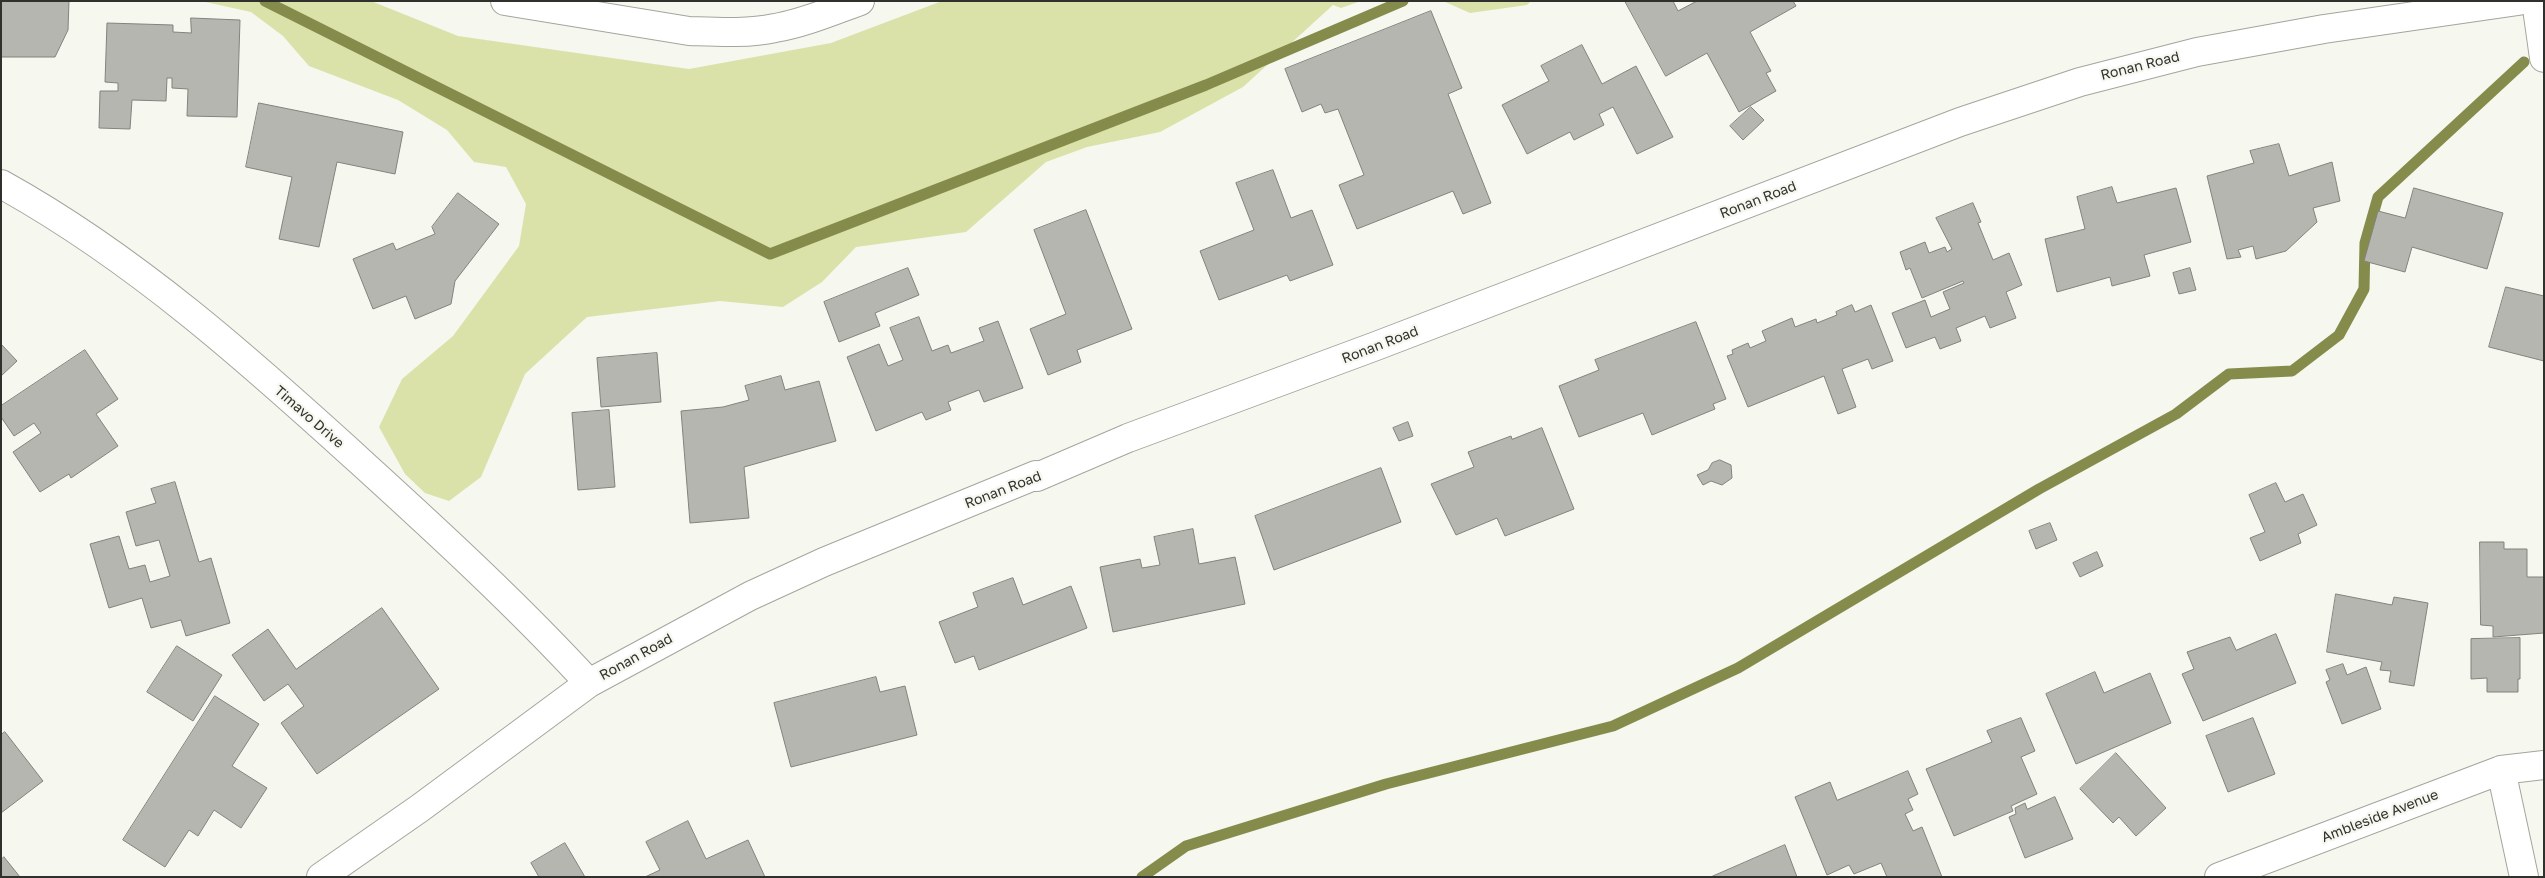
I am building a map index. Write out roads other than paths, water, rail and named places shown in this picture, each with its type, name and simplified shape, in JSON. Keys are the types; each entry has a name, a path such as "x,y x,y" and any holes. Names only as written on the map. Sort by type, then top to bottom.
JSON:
{"street":[{"path":"505,1 689,31 728,32 774,28 817,17 860,1"},
{"name":"Ronan Road","path":"322,877 590,683 750,596 824,562 1036,475 1037,477 1128,438 1366,350 1960,122 2080,82 2196,52 2324,29 2518,1"},
{"path":"2536,1 2544,58"},
{"name":"Timavo Drive","path":"1,184 38,204 122,262 200,322 297,404 537,625 590,683"},
{"name":"Ambleside Avenue","path":"2218,877 2501,770 2544,765"},
{"path":"2501,770 2524,877"}],"waterway":[{"path":"265,1 770,254 1206,85 1403,1"},
{"path":"1142,877 1186,846 1386,784 1613,726 1738,668 2039,489 2176,414 2229,374 2292,371 2339,335 2364,289 2365,243 2378,197 2524,62"}]}
